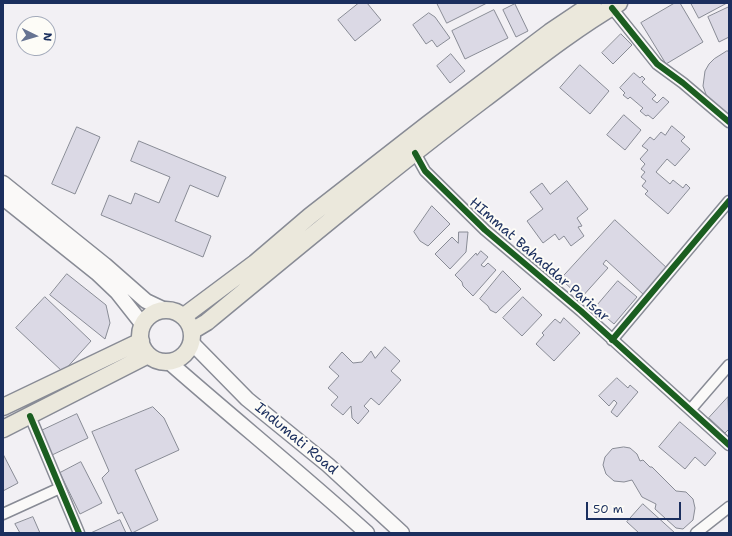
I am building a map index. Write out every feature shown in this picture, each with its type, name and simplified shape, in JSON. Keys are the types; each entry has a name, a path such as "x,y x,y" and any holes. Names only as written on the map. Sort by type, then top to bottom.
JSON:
{"main road":[{"path":"184,316 255,263 310,216 428,124 550,32 593,3"},
{"path":"192,336 188,321 184,316 174,310 156,312 148,317 140,333 145,348 160,362 169,362 179,359 187,352 192,336 207,322 316,232 415,153 574,31 615,5"},
{"path":"3,183 105,265 146,301 165,310"},
{"path":"3,198 98,273 117,292 143,325"},
{"name":"Indumati Road","path":"192,336 247,399 328,465 402,533"},
{"path":"3,407 145,348"},
{"path":"3,429 30,416 145,348"},
{"name":"Indumati Road","path":"169,362 234,419 319,489 367,533"}],"street":[{"path":"615,5 656,64 683,83 729,122"},
{"name":"HImmat Bahaddar Parisar","path":"415,153 425,171 468,214 516,258 581,311 729,445"},
{"path":"612,340 729,201"},
{"path":"691,409 729,365"},
{"path":"30,416 79,533"},
{"path":"3,514 60,488"},
{"path":"696,533 729,507"}],"building":[{"path":"359,3 367,3 381,20 355,41 338,20"},
{"path":"437,3 487,3 447,23"},
{"path":"675,3 680,3 703,42 666,64 641,23"},
{"path":"691,3 727,3 699,18"},
{"path":"515,4 528,31 516,37 503,10"},
{"path":"729,7 729,37 719,42 708,17"},
{"path":"494,10 508,38 465,59 452,31"},
{"path":"429,13 435,17 450,38 437,47 432,40 426,44 413,25"},
{"path":"621,34 632,45 613,64 602,53"},
{"path":"729,51 729,115 725,114 708,100 703,86 705,71 709,64"},
{"path":"451,54 465,71 450,83 437,66"},
{"path":"580,65 609,91 590,114 560,88"},
{"path":"634,73 640,78 642,76 645,79 642,82 656,95 652,99 657,103 663,97 669,102 653,119 640,111 643,108 630,97 628,99 623,95 625,93 620,88"},
{"path":"624,115 641,130 625,150 607,135"},
{"path":"672,126 685,137 681,141 690,149 675,166 667,159 656,172 670,184 673,180 683,188 686,184 690,188 668,214 645,194 648,191 642,186 646,181 641,177 645,172 641,169 645,164 640,159 648,150 642,146 650,137 654,140 661,132 665,135"},
{"path":"77,127 100,137 75,194 52,184"},
{"path":"139,141 226,177 218,197 190,185 175,221 211,236 203,257 101,215 109,195 131,204 135,193 159,203 170,177 131,161"},
{"path":"567,181 588,209 577,218 582,226 578,227 584,236 571,246 564,236 559,240 555,234 543,243 527,221 543,209 530,192 542,183 550,194"},
{"path":"432,206 450,224 428,246 420,241 414,232"},
{"path":"615,220 668,269 644,295 606,260 603,264 608,268 581,298 561,279"},
{"path":"459,232 468,232 466,252 450,269 435,254 452,237 458,243"},
{"path":"481,251 488,257 481,265 484,267 488,263 496,270 473,296 455,275 476,253 477,255"},
{"path":"503,271 521,289 496,313 490,310 488,306 480,299"},
{"path":"67,274 106,305 110,323 105,339 50,295"},
{"path":"618,281 637,297 614,324 595,308"},
{"path":"45,297 91,341 63,372 16,328"},
{"path":"523,297 542,315 522,336 503,318"},
{"path":"564,318 580,333 554,361 536,344 544,335 542,333 555,319 560,323"},
{"path":"385,347 400,361 391,371 401,380 379,405 371,398 364,406 369,411 358,424 352,418 351,406 343,415 331,405 338,397 328,388 339,376 329,367 342,352 353,363 362,362 371,351 375,358"},
{"path":"617,378 628,388 630,385 638,392 617,417 611,412 617,403 614,400 609,406 599,396"},
{"path":"728,397 729,429 725,433 709,418"},
{"path":"153,407 164,418 179,450 135,470 158,520 132,533 122,512 118,514 102,478 109,471 92,432"},
{"path":"77,414 88,438 52,455 41,431"},
{"path":"680,422 716,453 705,466 695,457 685,469 659,447"},
{"path":"624,447 630,448 637,454 640,461 643,460 650,467 652,467 676,491 686,492 693,499 695,508 693,520 683,529 676,528 655,509 656,504 642,497 632,480 624,482 614,481 606,474 603,465 605,457 612,449"},
{"path":"3,454 18,483 3,491"},
{"path":"81,462 102,503 80,514 60,473"},
{"path":"643,504 675,533 639,533 627,522"},
{"path":"33,517 40,533 20,533 15,524"},
{"path":"120,520 126,533 91,533"}],"cycle path":[{"path":"612,8 657,64 683,83 729,122"},
{"path":"415,153 425,171 485,230 581,311 729,445"},
{"path":"612,340 729,201"},
{"path":"30,416 79,533"}]}
